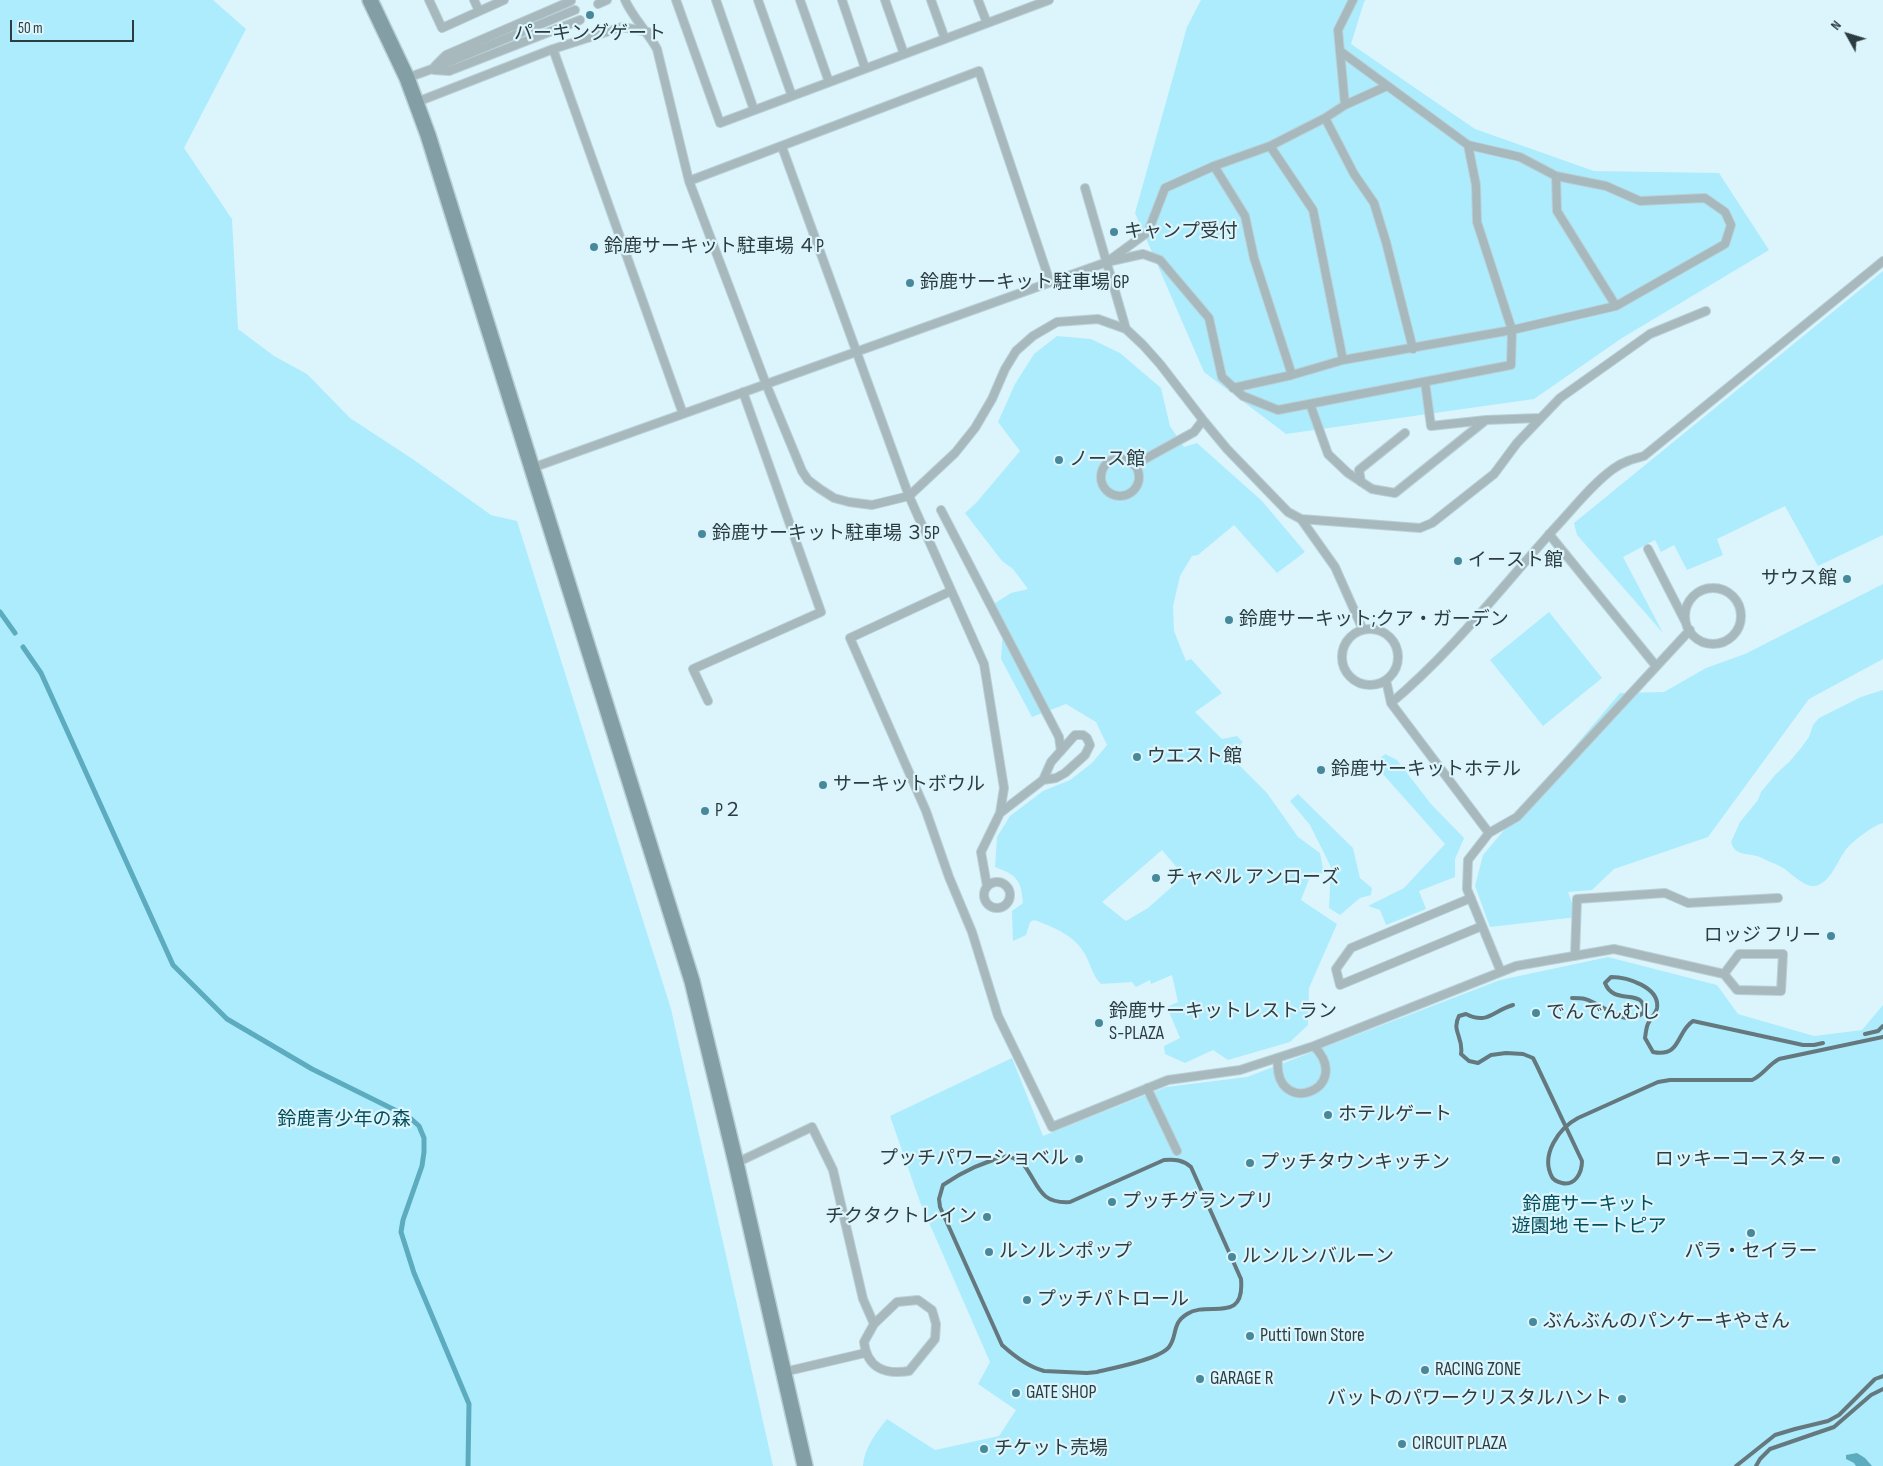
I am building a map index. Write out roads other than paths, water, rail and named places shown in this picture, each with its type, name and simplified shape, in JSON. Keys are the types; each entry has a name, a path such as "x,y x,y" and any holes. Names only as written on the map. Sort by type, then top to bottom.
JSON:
{"street":[{"path":"370,0 417,102 692,980 805,1466"}],"lane":[{"path":"429,0 442,28 504,0"},
{"path":"474,0 479,11"},
{"path":"598,4 607,0"},
{"path":"625,0 630,12 648,32 657,49 690,181 766,384 802,471 808,480 834,498 872,505 909,496 955,453 975,428 1016,351 1033,336 1057,322 1098,319 1126,329 1160,364 1227,449 1288,512 1301,519 1420,528 1432,522 1494,474 1517,443 1560,398 1650,334 1706,311"},
{"path":"676,0 720,122 987,23 1028,4 1049,0"},
{"path":"716,0 754,110"},
{"path":"758,0 792,96"},
{"path":"800,0 829,82"},
{"path":"842,0 865,68"},
{"path":"885,0 904,54"},
{"path":"931,0 944,39"},
{"path":"978,0 987,23"},
{"path":"1345,105 1338,30 1353,0"},
{"path":"432,69 446,55 571,1"},
{"path":"407,78 575,10"},
{"path":"622,27 630,12"},
{"path":"432,69 449,71 580,20"},
{"path":"417,102 553,49 622,27 648,32"},
{"path":"553,49 683,414"},
{"path":"1233,388 1292,375 1343,360 1414,349 1512,330 1616,306 1725,244 1731,225 1725,212 1705,198 1640,201 1606,186 1556,176 1520,157 1468,144 1340,51"},
{"path":"690,181 979,71 1050,282"},
{"path":"1107,262 1148,232 1165,188 1214,166 1270,146 1325,118 1345,105 1388,86"},
{"path":"1325,118 1354,174 1374,204 1414,349"},
{"path":"532,468 1107,262 1143,254 1160,260 1209,318 1222,377 1243,396 1278,410 1511,365 1512,330 1477,222 1476,185 1468,144"},
{"path":"1270,146 1313,210 1343,360"},
{"path":"782,147 909,496 984,664 1004,788 1000,813 981,852 986,886"},
{"path":"1214,166 1244,216 1254,258 1292,375"},
{"path":"1556,176 1556,211 1616,306"},
{"path":"1085,188 1126,329"},
{"path":"1391,704 1436,662 1593,487 1613,469 1631,459 1644,456 1883,261"},
{"path":"1425,382 1431,426 1486,420 1539,418"},
{"path":"708,701 693,669 821,612 742,392"},
{"path":"1310,404 1328,454 1348,473 1372,489 1395,493 1486,420"},
{"path":"1134,465 1194,432 1203,420"},
{"path":"1360,482 1359,470 1405,433"},
{"path":"1124,459 1134,465 1139,476 1136,487 1132,492 1127,495 1115,496 1105,489 1102,484 1102,471 1111,461 1124,459"},
{"path":"940,510 1059,737 1061,750"},
{"path":"1301,519 1335,567 1363,630"},
{"path":"1550,534 1656,666"},
{"path":"1648,549 1689,628 1699,640 1707,643 1724,642 1732,637 1741,622 1739,604 1725,590 1716,588 1706,589 1691,599 1686,608 1689,628"},
{"path":"951,591 850,638 926,810 949,877 972,932 998,1016 1052,1127 1168,1080 1240,1070 1314,1046 1516,966 1614,949 1724,974 1737,990 1781,991 1783,954 1739,954 1724,974"},
{"path":"1501,972 1467,889 1468,860 1489,833 1517,818 1689,628"},
{"path":"1373,629 1390,637 1398,654 1398,663 1386,680 1372,685 1364,684 1356,681 1344,668 1342,659 1344,650 1354,634 1363,630 1373,629"},
{"path":"1386,680 1391,704 1489,833"},
{"path":"1000,813 1042,780 1051,762 1076,735 1083,735 1087,738 1090,745 1085,755 1065,773 1056,778 1042,780"},
{"path":"1575,956 1578,899 1665,892 1688,903 1778,898"},
{"path":"1471,898 1352,948 1336,969 1340,985 1482,926"},
{"path":"1278,1058 1277,1070 1283,1085 1289,1091 1297,1094 1306,1094 1314,1091 1325,1080 1326,1064 1323,1056 1314,1046"},
{"path":"1148,1088 1177,1151"},
{"path":"736,1163 812,1127 833,1170 863,1299 874,1324"},
{"path":"918,1300 932,1310 936,1324 934,1339 909,1371 896,1373 886,1371 876,1366 868,1359 865,1353 864,1342 874,1324 897,1302 918,1300"},
{"path":"784,1372 865,1353"}],"waterway":[{"path":"0,612 15,633"},
{"path":"23,647 41,673 173,965 227,1019 312,1069 409,1117 419,1126 424,1138 422,1166 403,1220 401,1232 414,1273 469,1404 468,1466"}],"railway":[{"path":"1572,998 1585,999 1615,1014 1629,1018 1637,1017 1644,1012 1643,1004 1640,1000 1615,994 1609,990 1605,983 1611,977 1618,977 1633,981 1648,989 1657,1001 1657,1008 1648,1024 1645,1038 1653,1052 1662,1053 1673,1048 1693,1021 1803,1045 1823,1043"},
{"path":"1513,1005 1485,1018 1466,1014 1459,1016 1456,1026 1461,1043 1461,1054 1469,1061 1478,1063 1491,1055 1506,1053 1523,1054 1533,1058 1537,1066 1582,1161 1581,1170 1577,1178 1571,1183 1562,1183 1553,1178 1549,1169 1550,1151 1558,1135 1564,1128 1571,1123 1578,1118 1658,1082 1670,1080 1752,1080 1779,1059 1883,1037"},
{"path":"1865,1034 1878,1031 1883,1026"},
{"path":"1008,1156 1020,1161 1024,1165 1041,1192 1052,1200 1060,1202 1070,1202 1164,1160 1179,1160 1185,1163 1191,1167 1241,1279 1241,1293 1237,1302 1231,1307 1196,1310 1187,1314 1179,1322 1172,1343 1164,1351 1136,1363 1097,1372 1044,1371 1033,1367 1011,1353 1002,1345 940,1207 939,1199 943,1185 950,1180 982,1164 1008,1156"},
{"path":"1736,1466 1775,1435 1828,1421 1839,1415 1875,1379 1883,1376"},
{"path":"1756,1466 1770,1449 1834,1427 1871,1395 1883,1389"}],"place":[{"name":"パーキングゲート","path":"590,15"},
{"name":"キャンプ受付","path":"1114,232"},
{"name":"鈴鹿サーキット駐車場 ４P","path":"594,247"},
{"name":"鈴鹿サーキット駐車場 6P","path":"910,283"},
{"name":"ノース館","path":"1059,460"},
{"name":"鈴鹿サーキット駐車場 ３5P","path":"702,534"},
{"name":"イースト館","path":"1458,561"},
{"name":"サウス館","path":"1847,579"},
{"name":"鈴鹿サーキット;クア・ガーデン","path":"1229,620"},
{"name":"ウエスト館","path":"1137,757"},
{"name":"鈴鹿サーキットホテル","path":"1321,770"},
{"name":"サーキットボウル","path":"823,785"},
{"name":"P２","path":"705,811"},
{"name":"チャペル アンローズ","path":"1156,878"},
{"name":"ロッジ フリー","path":"1831,936"},
{"name":"でんでんむし","path":"1536,1013"},
{"name":"鈴鹿サーキットレストラン S-PLAZA","path":"1099,1023"},
{"name":"ホテルゲート","path":"1328,1115"},
{"name":"プッチパワーショベル","path":"1079,1159"},
{"name":"ロッキーコースター","path":"1836,1160"},
{"name":"プッチタウンキッチン","path":"1250,1163"},
{"name":"プッチグランプリ","path":"1112,1202"},
{"name":"チクタクトレイン","path":"987,1217"},
{"name":"パラ・セイラー","path":"1751,1233"},
{"name":"ルンルンポップ","path":"989,1252"},
{"name":"ルンルンバルーン","path":"1232,1257"},
{"name":"プッチパトロール","path":"1027,1300"},
{"name":"ぶんぶんのパンケーキやさん","path":"1533,1322"},
{"name":"Putti Town Store","path":"1250,1336"},
{"name":"RACING ZONE","path":"1425,1370"},
{"name":"GARAGE R","path":"1200,1379"},
{"name":"GATE SHOP","path":"1016,1393"},
{"name":"バットのパワークリスタルハント","path":"1622,1399"},
{"name":"CIRCUIT PLAZA","path":"1402,1444"},
{"name":"チケット売場","path":"984,1449"}],"park label":[{"name":"鈴鹿青少年の森","path":"344,1120"},
{"name":"鈴鹿サーキット 遊園地 モートピア","path":"1589,1216"}]}
